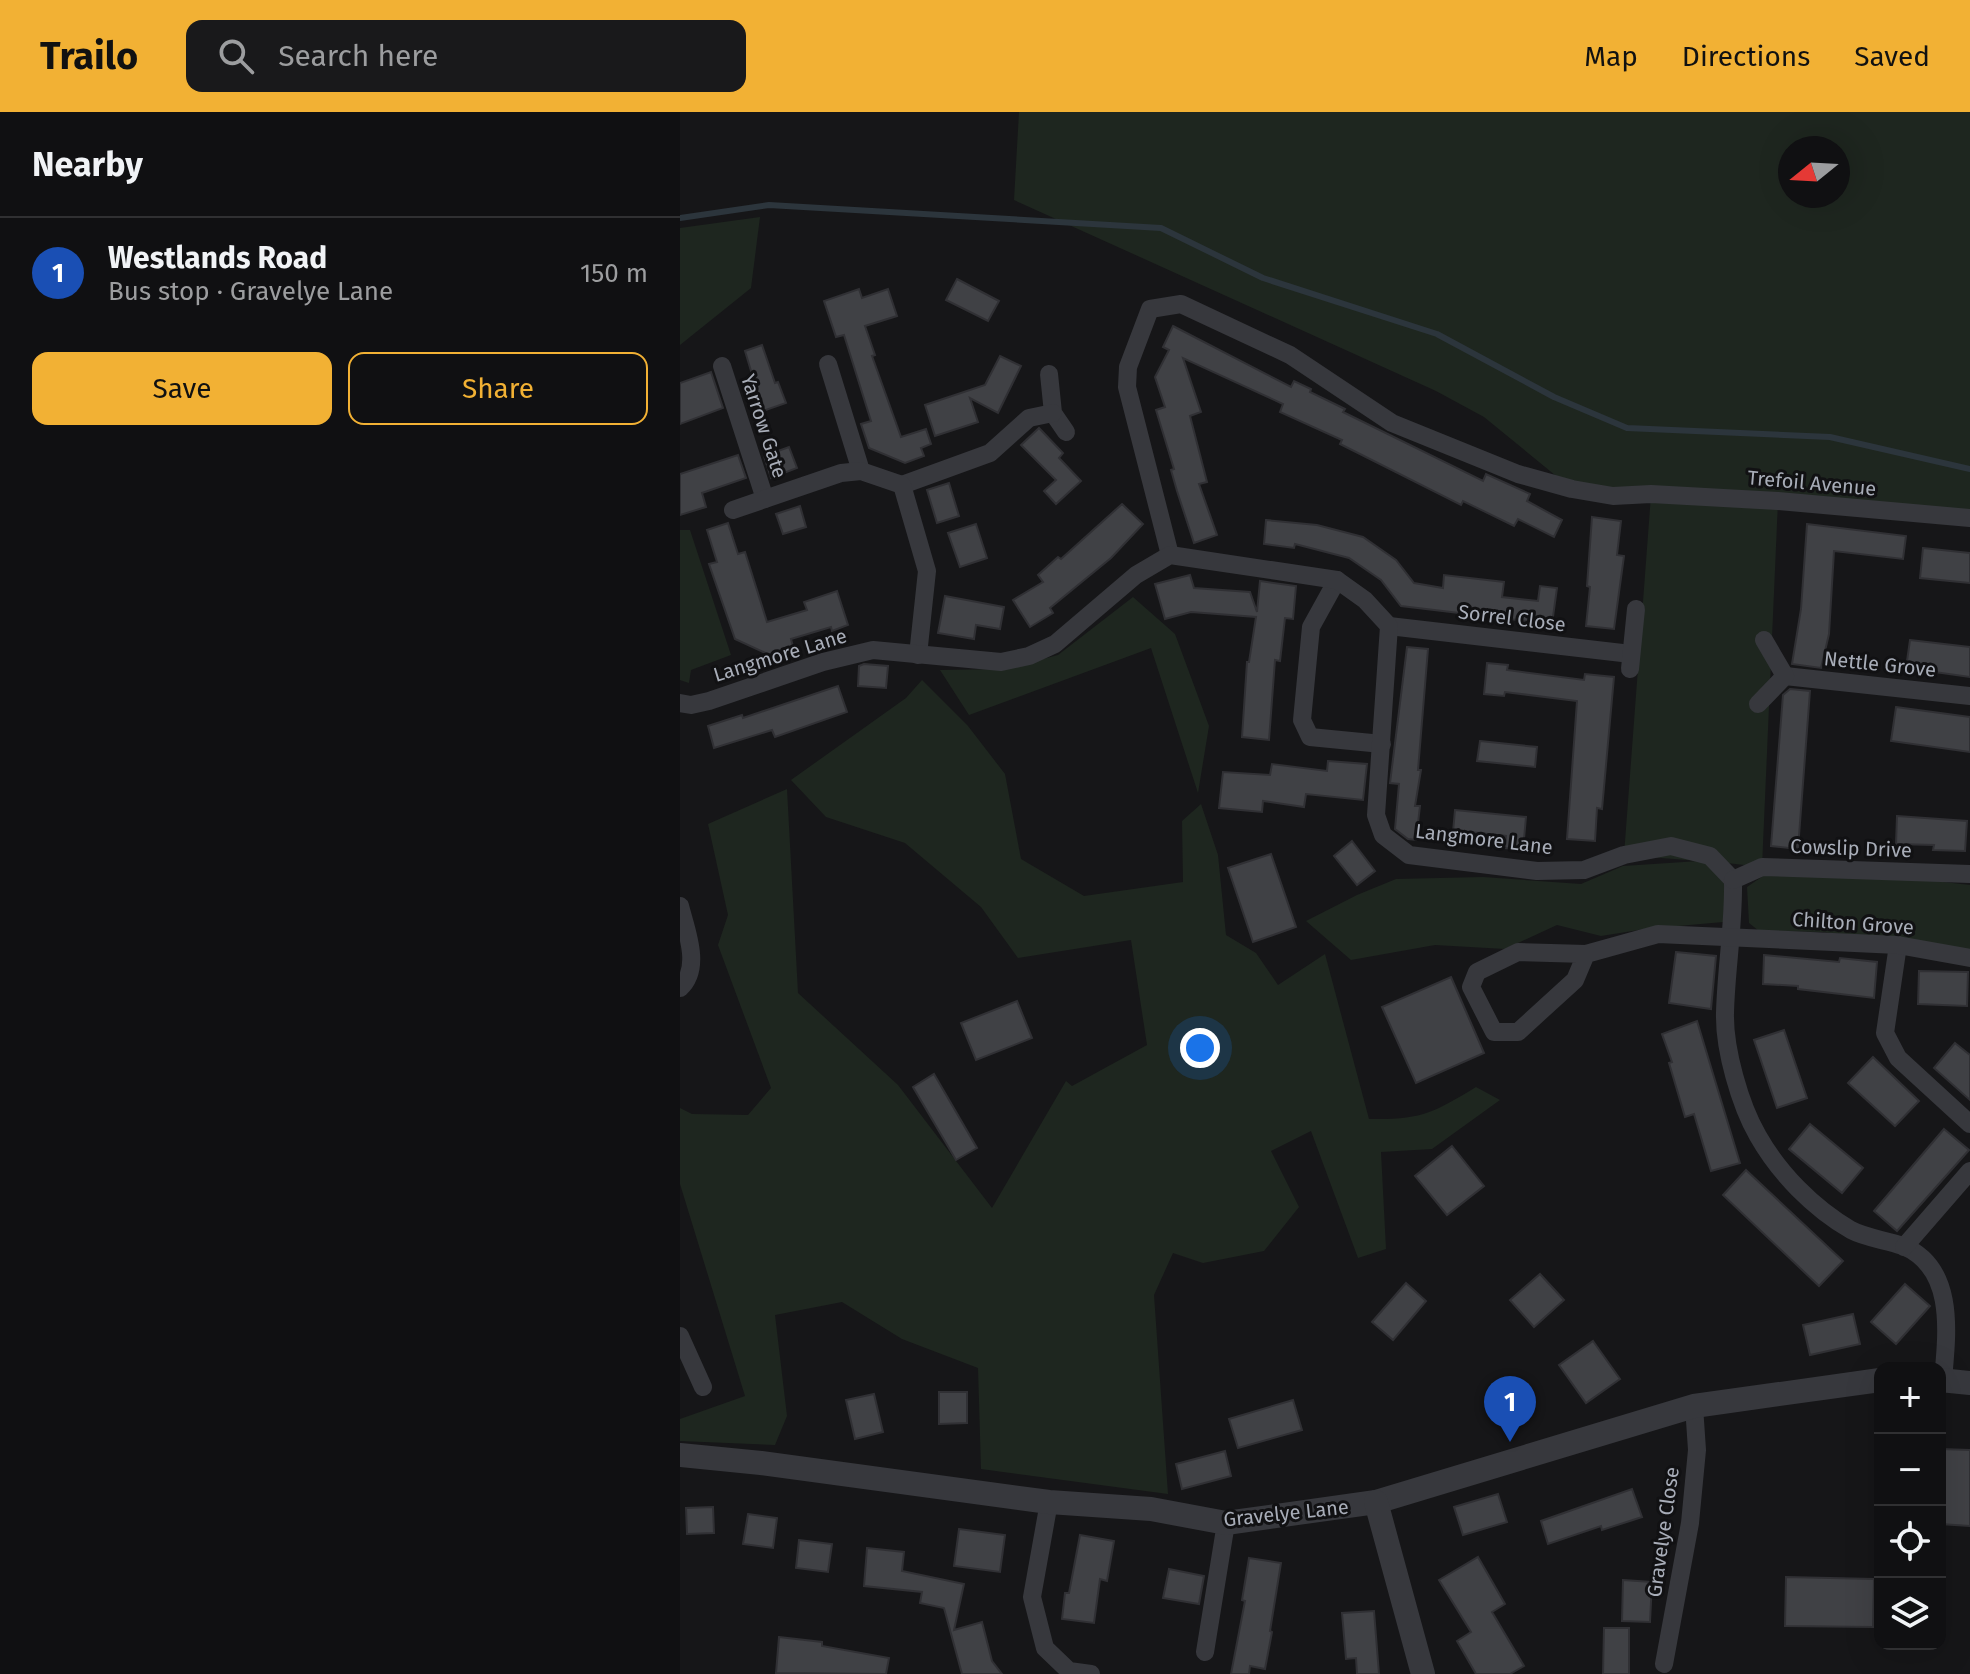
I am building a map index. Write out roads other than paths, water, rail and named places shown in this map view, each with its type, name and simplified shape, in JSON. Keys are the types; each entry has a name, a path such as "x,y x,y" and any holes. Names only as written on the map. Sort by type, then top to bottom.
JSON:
{"street":[{"name":"Trefoil Avenue","path":"1170,555 1127,387 1128,367 1150,309 1181,304 1290,355 1392,423 1518,474 1613,496 1651,494 1778,501 1970,518"},
{"path":"828,364 861,471 902,485 990,453 1029,418 1053,413"},
{"name":"Yarrow Gate","path":"722,366 765,499"},
{"path":"1049,374 1053,413 1066,432"},
{"name":"Yarrow Gate","path":"733,510 841,473 861,471"},
{"path":"902,485 927,571 918,655"},
{"path":"1170,555 1337,580 1365,600 1389,626"},
{"name":"Langmore Lane","path":"680,703 691,705 709,701 823,662 873,650 1001,662 1029,656 1055,644 1136,575 1170,555"},
{"path":"1337,580 1311,627 1302,720 1310,737 1382,744"},
{"name":"Sorrel Close","path":"1389,626 1631,662 1636,609"},
{"name":"Langmore Lane","path":"1389,626 1376,815 1383,835 1409,855 1537,871 1584,870 1624,855 1671,846 1710,856 1733,880"},
{"path":"1758,704 1785,676 1764,640"},
{"name":"Nettle Grove","path":"1785,676 1970,696"},
{"name":"Cowslip Drive","path":"1733,880 1762,867 1970,874"},
{"path":"1733,880 1725,1016 1731,1059 1756,1134 1780,1170 1828,1215 1853,1231 1904,1247 1925,1259 1944,1296 1947,1329 1944,1362"},
{"path":"680,906 692,964 685,985 680,988"},
{"name":"Chilton Grove","path":"1586,954 1575,980 1518,1032 1494,1032 1471,987 1477,972 1518,952 1586,954 1658,934 1898,945 1970,958"},
{"path":"1898,945 1885,1033 1898,1058 1970,1124"},
{"path":"1904,1247 1970,1171"},
{"path":"680,1319 680,1336 703,1387"},
{"path":"1946,1380 1970,1383"},
{"name":"Gravelye Lane","path":"680,1455 1049,1502 1141,1507 1226,1523 1376,1502 1694,1406 1874,1381"},
{"name":"Gravelye Close","path":"1664,1664 1690,1523 1697,1450 1694,1406"},
{"path":"1049,1502 1032,1597 1045,1648 1069,1671 1091,1674"},
{"path":"1376,1502 1423,1674"},
{"path":"1205,1652 1226,1523"}],"waterway":[{"path":"680,218 769,205 1161,228 1263,278 1437,334 1554,397 1627,428 1830,437 1970,469"}],"place":[{"name":"Westlands Road","path":"1510,1442"}]}
